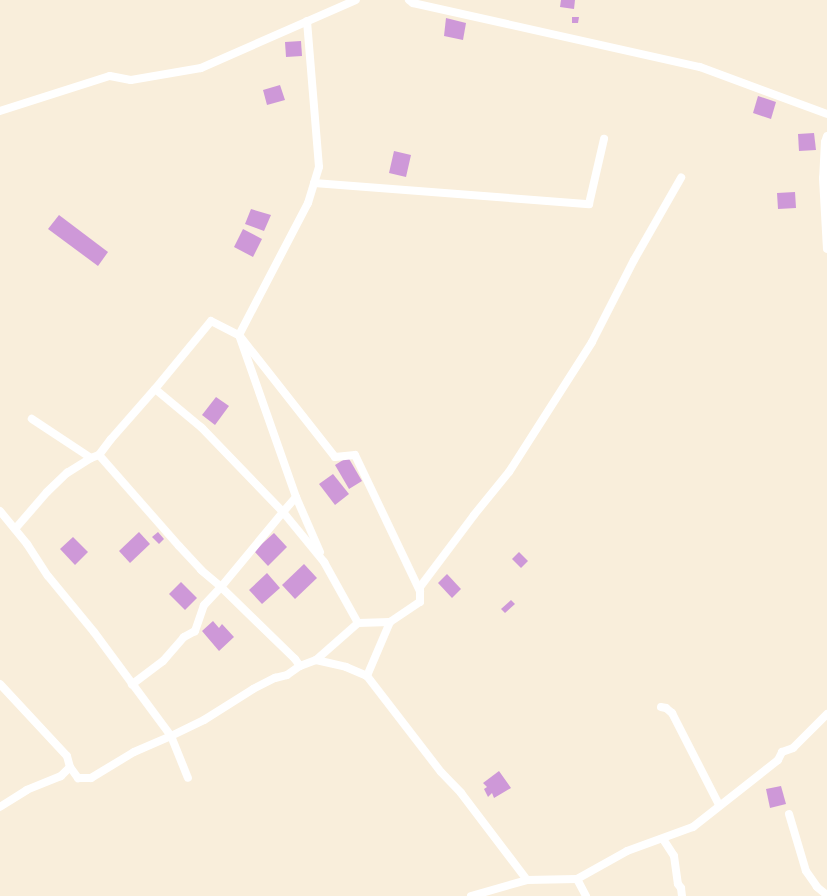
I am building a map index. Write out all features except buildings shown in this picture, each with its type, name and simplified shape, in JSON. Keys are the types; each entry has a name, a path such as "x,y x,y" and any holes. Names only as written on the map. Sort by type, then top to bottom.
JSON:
{"street":[{"path":"0,110 110,76 131,80 201,68 356,0"},
{"path":"408,0 413,3 700,67 827,114"},
{"path":"307,22 319,167 308,203 239,335 296,497 324,562 358,623"},
{"path":"827,136 825,142 823,178 827,249"},
{"path":"314,183 589,204 604,139"},
{"path":"0,684 67,756 70,767 78,778 91,778 134,752 204,720 253,689 275,678 287,675 300,666 316,660 358,623 390,622 420,602 420,587 450,546 509,472 592,342 634,260 681,178"},
{"path":"15,529 47,492 67,472 95,456 155,389 211,321 239,335 335,458 355,455 420,591"},
{"path":"155,389 202,428 283,512 324,562"},
{"path":"32,419 95,456 108,468 202,570 295,659 300,666"},
{"path":"132,684 163,661 184,637 195,631 204,605 221,587 296,497"},
{"path":"0,511 27,544 48,576 94,632 171,736 188,778"},
{"path":"367,676 390,622"},
{"path":"316,660 346,667 367,676 441,772 462,793 528,880"},
{"path":"661,707 672,712 719,805"},
{"path":"471,896 528,880 577,879 627,851 693,827 778,760 782,752 793,748 827,714"},
{"path":"0,807 27,790 61,776 70,767"},
{"path":"789,814 806,871 817,887 827,895"},
{"path":"663,839 674,856 678,884 681,888 682,896"},
{"path":"577,879 586,896"}]}
